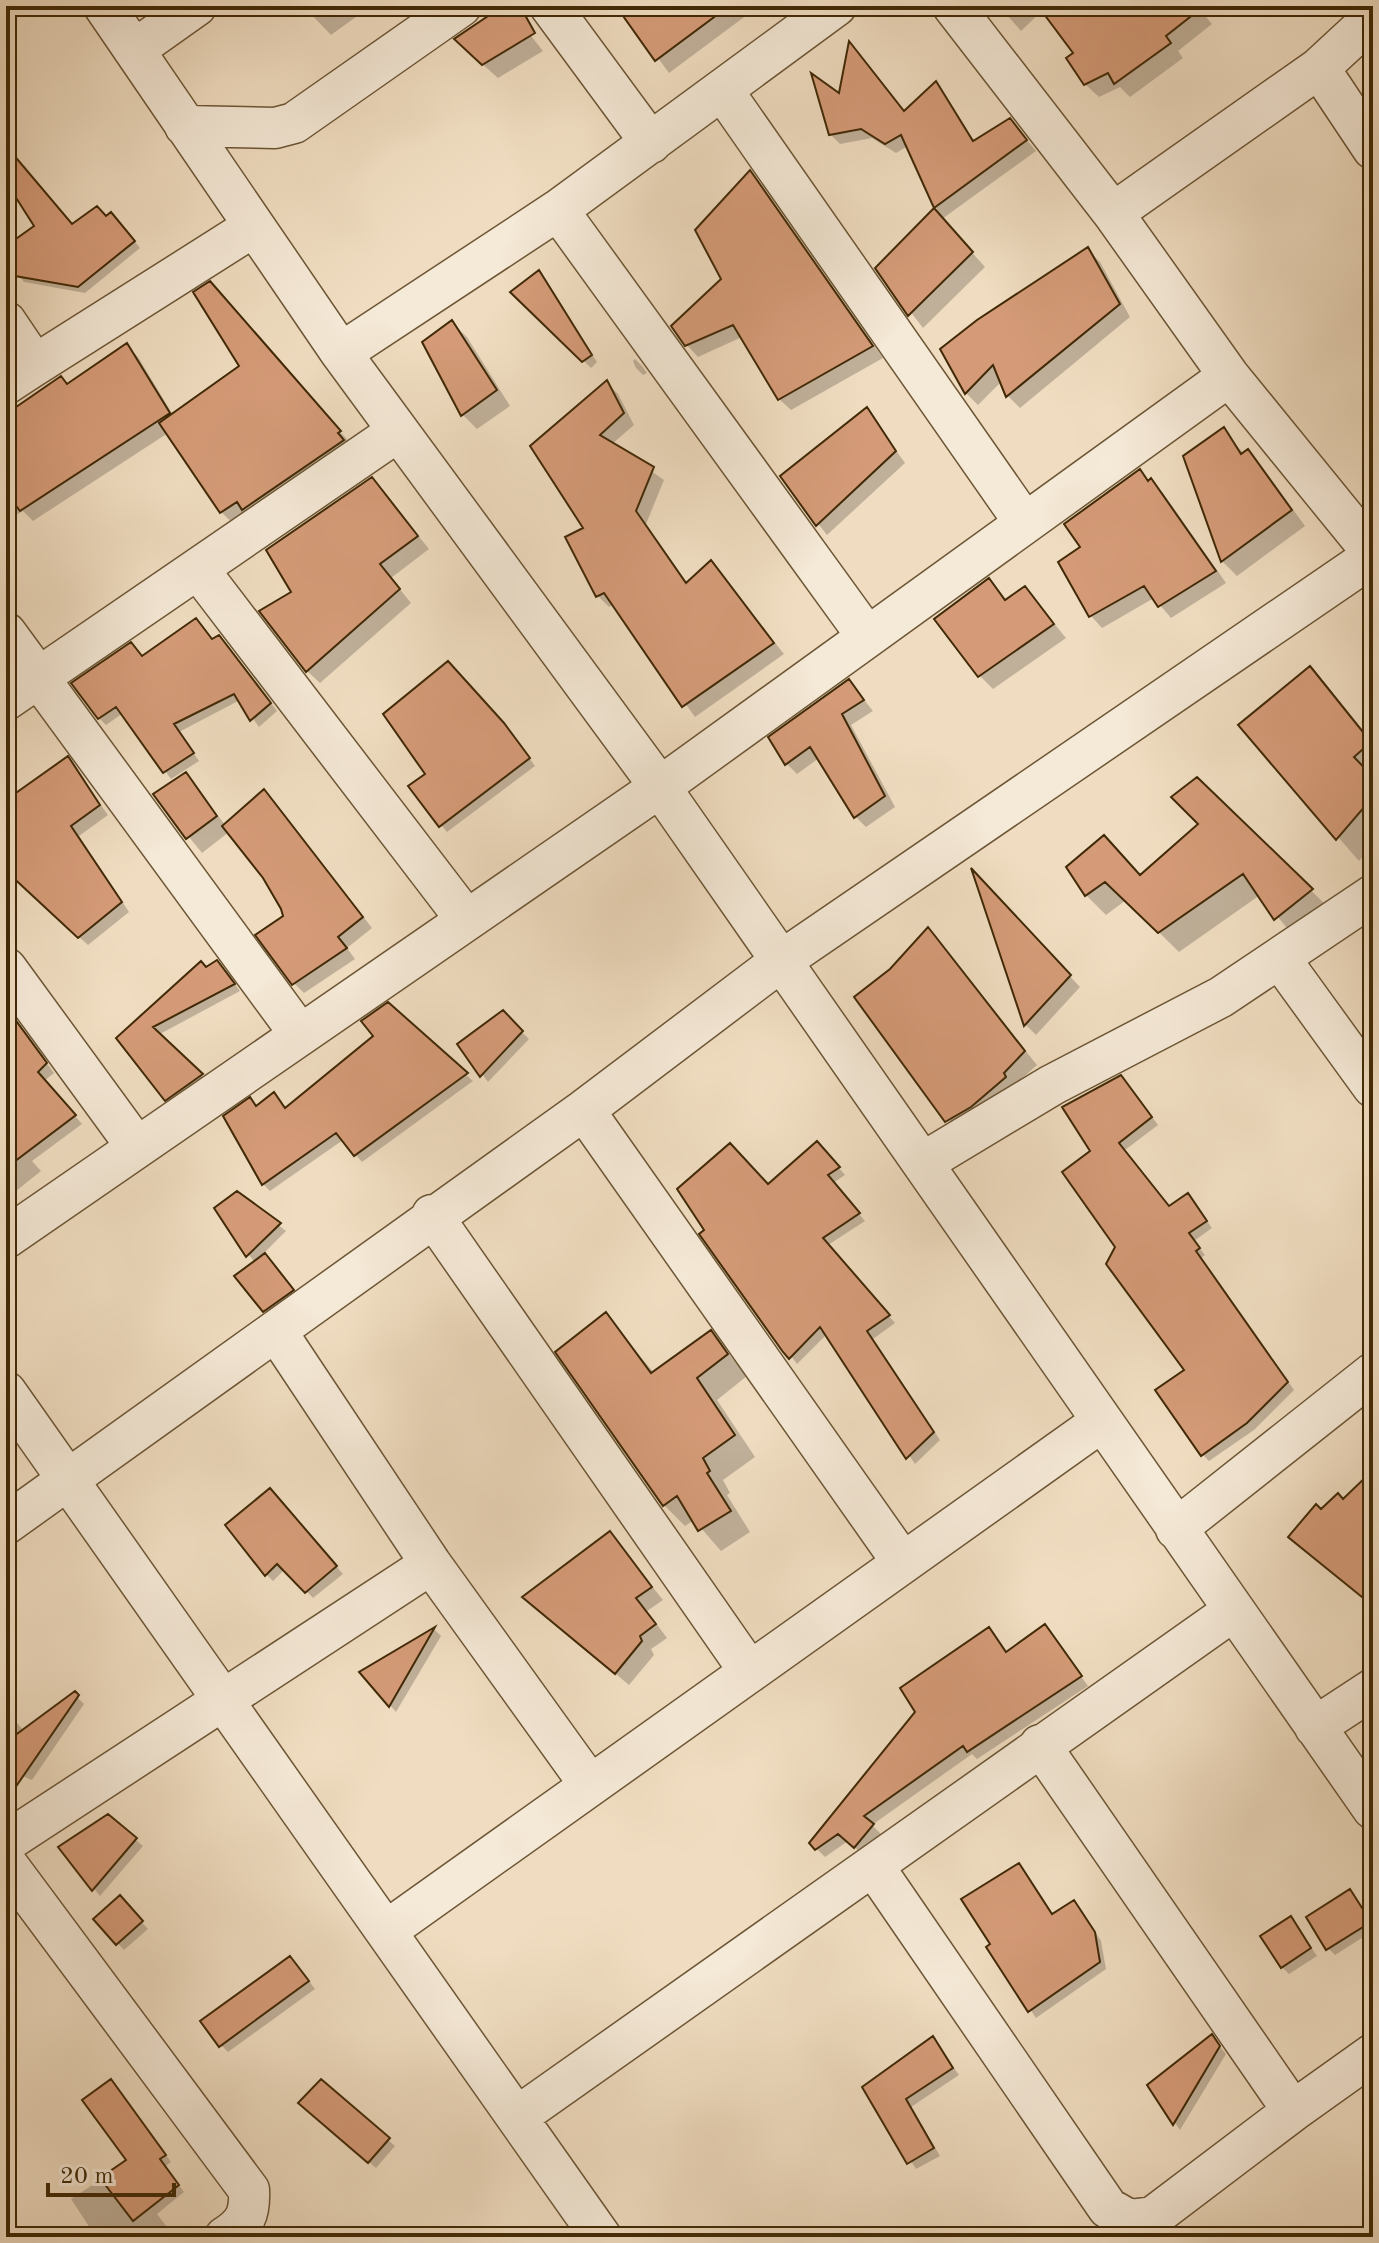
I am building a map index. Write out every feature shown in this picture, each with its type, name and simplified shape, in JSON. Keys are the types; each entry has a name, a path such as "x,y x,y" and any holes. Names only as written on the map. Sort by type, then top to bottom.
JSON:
{"street":[{"path":"104,6 341,353 660,787 1373,1809"},
{"path":"134,50 196,6"},
{"path":"185,126 275,128 294,123 461,6"},
{"path":"550,6 651,143"},
{"path":"341,353 558,210 836,6"},
{"path":"6,1524 432,1215 584,1110 781,961 1373,554 1229,376 1113,213 953,6"},
{"path":"1113,213 1319,68 1373,18"},
{"path":"1319,68 1373,149"},
{"path":"723,91 1024,522"},
{"path":"558,210 866,635"},
{"path":"6,322 21,374 253,227"},
{"path":"6,1238 465,918 660,787 866,635 1229,376"},
{"path":"21,688 397,432"},
{"path":"198,569 465,918"},
{"path":"6,633 21,688 299,1033"},
{"path":"924,1162 1052,1085 1221,997 1281,960 1373,895"},
{"path":"1281,960 1373,1087"},
{"path":"6,968 136,1146"},
{"path":"584,1110 903,1563"},
{"path":"432,1215 750,1672"},
{"path":"276,1331 431,1564 590,1785"},
{"path":"1176,1529 1373,1373"},
{"path":"6,1392 601,2237"},
{"path":"386,1931 1101,1422"},
{"path":"6,1842 431,1564"},
{"path":"517,2117 1233,1611"},
{"path":"1315,1727 1373,1689"},
{"path":"1040,1745 1293,2111"},
{"path":"6,1863 249,2190 250,2212 239,2228 225,2237"},
{"path":"874,1867 1108,2208 1129,2220 1153,2217 1373,2054"}],"building":[{"path":"503,6 520,6 535,33 482,65 454,39"},
{"path":"616,6 729,6 655,61"},
{"path":"1038,6 1204,6 1166,36 1171,43 1114,84 1108,73 1084,85 1066,58 1073,53"},
{"path":"849,41 904,111 936,81 973,141 1010,118 1027,140 934,208 901,135 885,144 861,129 829,135 811,73 839,93"},
{"path":"12,153 72,224 97,206 106,216 111,212 135,241 78,287 15,276 6,264 6,246 34,226 6,182 6,157"},
{"path":"750,170 873,346 778,400 733,325 685,346 671,326 721,279 695,230"},
{"path":"934,208 973,252 908,316 875,268"},
{"path":"1088,247 1120,304 1006,397 993,365 965,394 940,349 977,320"},
{"path":"539,270 592,355 582,362 510,292"},
{"path":"210,281 341,431 338,433 344,440 242,510 237,502 220,513 159,423 239,366 193,292"},
{"path":"452,320 497,390 461,416 422,342"},
{"path":"127,343 170,413 20,511 6,493 6,414 61,376 67,384"},
{"path":"607,380 624,413 600,435 654,467 636,511 686,583 711,560 774,643 682,707 604,593 596,597 565,537 583,528 530,446"},
{"path":"867,407 896,451 816,526 780,476"},
{"path":"1224,427 1241,454 1248,449 1292,510 1221,562 1183,456"},
{"path":"1140,469 1148,481 1151,478 1216,571 1158,607 1144,586 1089,617 1058,562 1080,547 1064,524"},
{"path":"372,477 418,536 380,564 400,589 306,672 259,611 291,592 266,550"},
{"path":"989,578 1005,600 1025,586 1054,624 978,677 934,619"},
{"path":"196,618 212,639 219,635 271,703 250,721 234,694 174,724 194,753 163,773 116,707 98,719 71,683 131,642 142,656"},
{"path":"448,661 504,723 530,758 439,827 408,786 425,774 383,714"},
{"path":"1310,666 1371,742 1354,757 1373,777 1373,797 1336,840 1238,725"},
{"path":"849,679 864,700 842,714 885,796 854,818 810,747 785,765 768,737"},
{"path":"68,756 100,805 71,826 122,902 78,938 6,871 6,800"},
{"path":"186,772 217,816 186,839 153,794"},
{"path":"1197,777 1313,889 1274,920 1243,874 1158,933 1105,882 1085,896 1066,867 1104,835 1140,875 1198,824 1171,797"},
{"path":"264,789 363,917 338,937 347,948 292,985 255,935 283,916 281,909 263,878 222,826"},
{"path":"971,868 1071,975 1024,1026"},
{"path":"928,927 1025,1051 1004,1073 1006,1077 971,1107 945,1122 854,997 890,969"},
{"path":"217,960 235,984 153,1027 203,1074 165,1101 116,1038 201,961 206,967"},
{"path":"388,1002 468,1073 354,1156 336,1133 262,1185 223,1116 250,1097 256,1106 274,1092 285,1108 373,1036 361,1021"},
{"path":"6,1007 47,1063 38,1072 76,1115 6,1168"},
{"path":"503,1010 523,1031 480,1077 457,1044"},
{"path":"1121,1075 1152,1117 1119,1143 1169,1206 1188,1193 1207,1221 1189,1233 1200,1248 1196,1251 1288,1382 1247,1423 1201,1456 1155,1390 1184,1370 1106,1264 1115,1247 1062,1172 1090,1151 1062,1107"},
{"path":"817,1141 840,1167 828,1175 860,1213 823,1238 890,1315 867,1331 934,1432 906,1459 820,1327 789,1359 783,1352 699,1234 704,1230 677,1189 730,1143 768,1184"},
{"path":"237,1191 281,1223 246,1257 214,1208"},
{"path":"265,1253 294,1290 263,1312 234,1276"},
{"path":"606,1312 651,1373 711,1330 728,1354 697,1378 735,1435 703,1458 710,1471 707,1473 731,1511 698,1531 677,1496 663,1506 555,1352"},
{"path":"1373,1470 1373,1606 1288,1537 1316,1504 1321,1509 1338,1493 1343,1499"},
{"path":"270,1488 337,1566 305,1593 277,1564 265,1576 225,1525"},
{"path":"610,1531 652,1587 636,1598 656,1624 640,1636 642,1641 615,1674 522,1597"},
{"path":"1045,1624 1082,1676 967,1752 963,1746 864,1816 874,1824 854,1848 838,1834 815,1850 809,1843 915,1712 900,1688 989,1627 1006,1652"},
{"path":"435,1627 389,1707 359,1672"},
{"path":"75,1691 79,1695 6,1801 6,1742"},
{"path":"108,1814 137,1838 92,1891 58,1847"},
{"path":"1019,1863 1052,1914 1074,1900 1095,1932 1100,1962 1028,2012 986,1947 990,1944 961,1899"},
{"path":"1350,1889 1371,1922 1326,1950 1306,1917"},
{"path":"120,1895 143,1921 116,1945 93,1919"},
{"path":"1291,1916 1311,1948 1281,1968 1260,1936"},
{"path":"290,1956 309,1981 219,2047 200,2021"},
{"path":"1212,2034 1220,2046 1173,2125 1147,2085"},
{"path":"933,2036 953,2068 906,2099 934,2148 907,2164 862,2087"},
{"path":"111,2079 166,2155 160,2159 179,2185 133,2221 100,2178 126,2160 82,2100"},
{"path":"321,2079 390,2138 368,2163 298,2103"}]}
